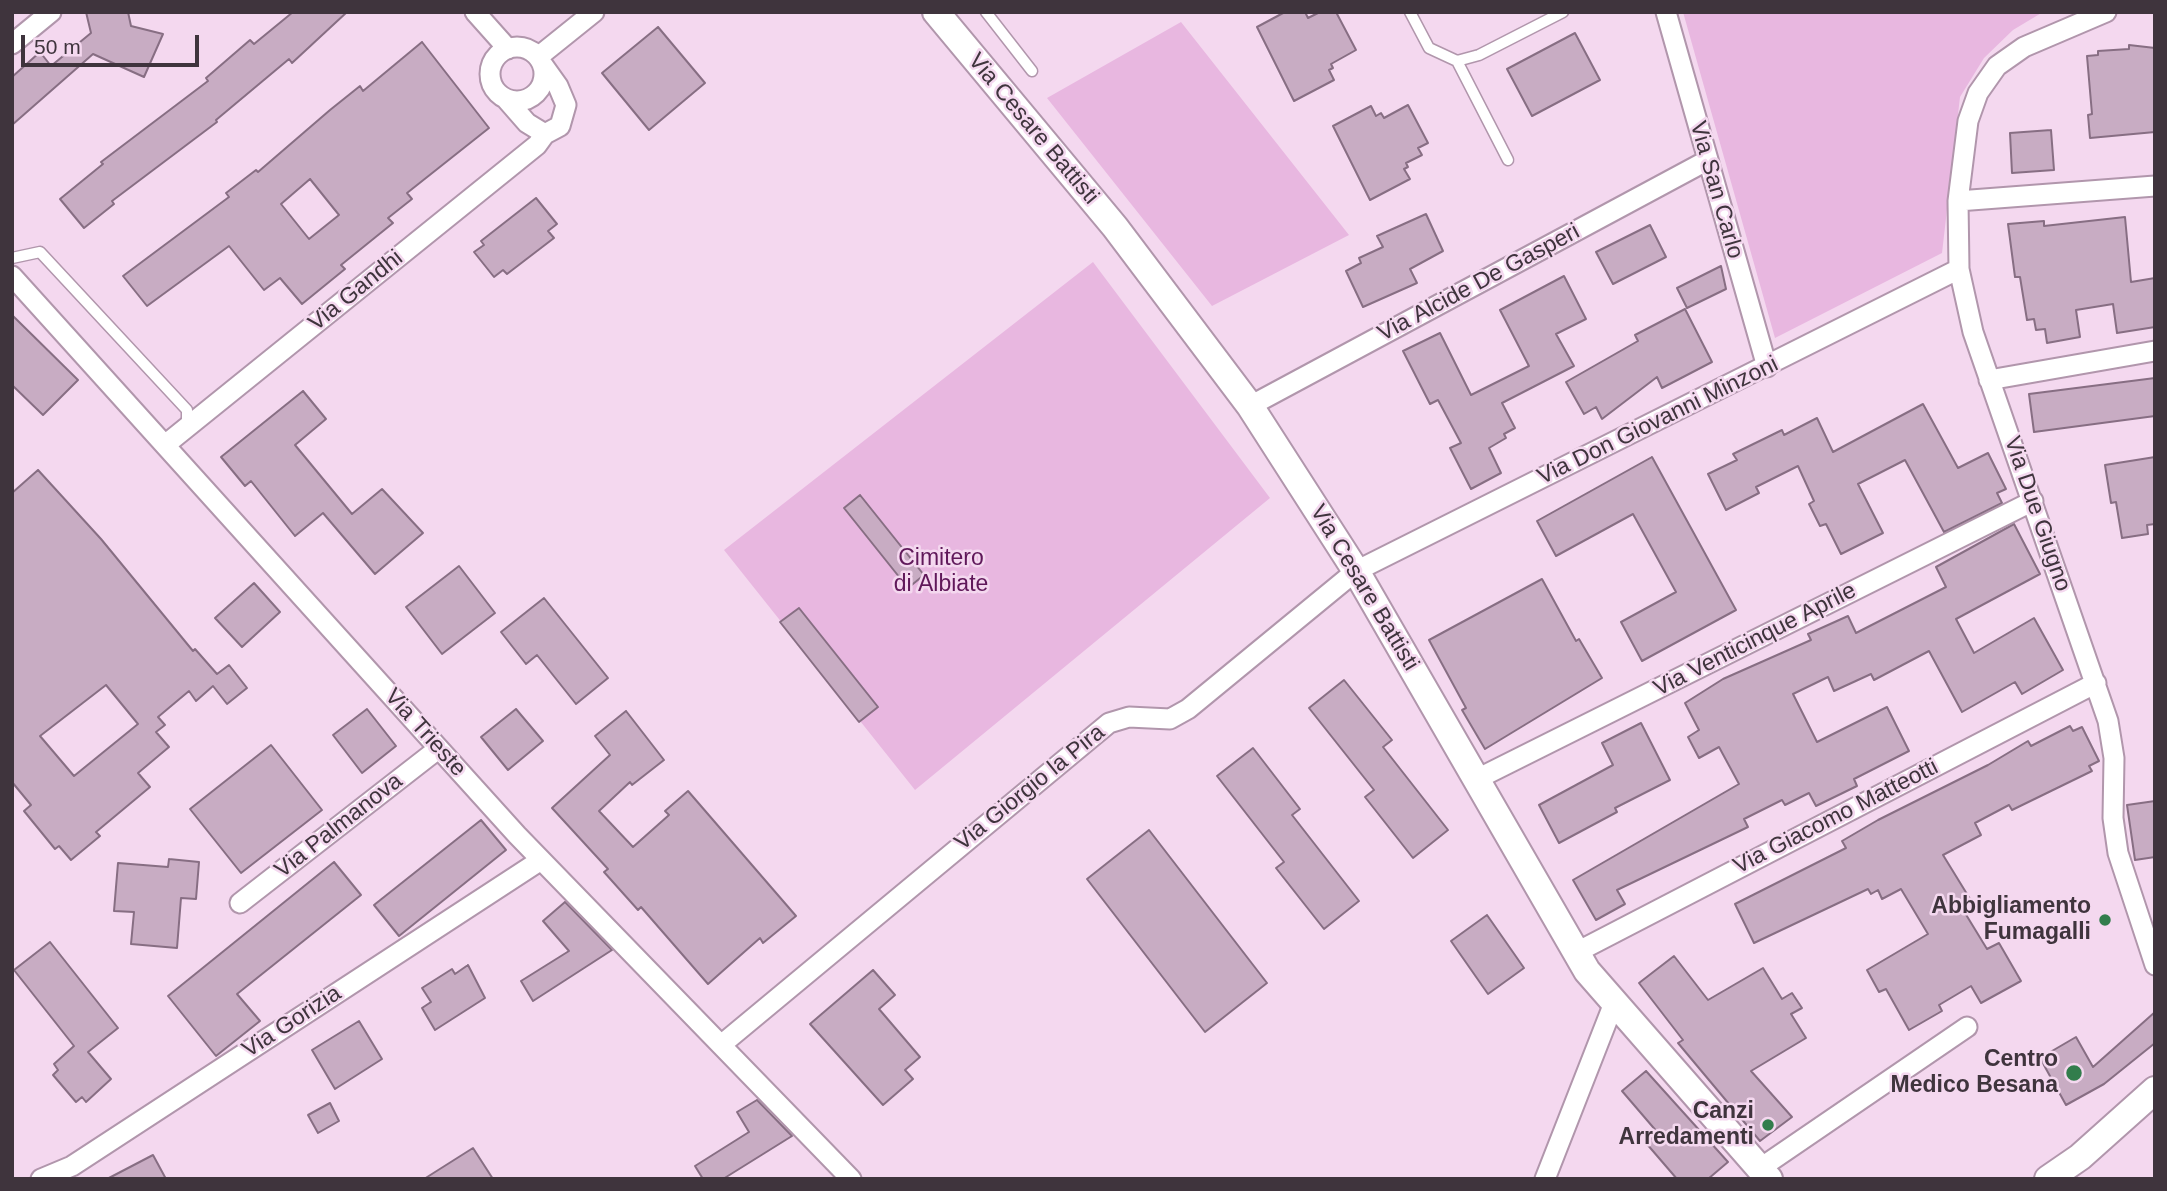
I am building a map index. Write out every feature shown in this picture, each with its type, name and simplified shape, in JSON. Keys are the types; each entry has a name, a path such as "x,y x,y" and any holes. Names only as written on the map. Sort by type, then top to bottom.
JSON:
{"street":[{"path":"12,44 51,12"},
{"path":"475,12 508,49"},
{"path":"541,61 594,12"},
{"name":"Via Cesare Battisti","path":"936,12 1115,228 1250,406 1356,571 1577,952 1614,1003 1764,1174"},
{"name":"Via San Carlo","path":"1666,12 1767,367"},
{"name":"Via Due Giugno","path":"2106,12 2024,47 1997,66 1978,93 1968,121 1958,201 1959,269 1973,332 2108,721 2115,758 2113,818 2118,853 2155,965"},
{"path":"506,99 524,101 539,91 545,74 541,61 524,48 508,49 494,60 491,69 493,87 527,123 545,134"},
{"name":"Via Gandhi","path":"165,445 537,145 545,134 560,126 566,105 558,86 541,61"},
{"name":"Via Alcide De Gasperi","path":"1250,406 1708,160"},
{"path":"1958,201 2155,187"},
{"name":"Via Don Giovanni Minzoni","path":"1356,571 1959,269"},
{"name":"Via Trieste","path":"12,276 541,860 850,1179"},
{"path":"1989,380 2155,351"},
{"name":"Via Venticinque Aprile","path":"1477,779 2033,501"},
{"name":"Via Giorgio la Pira","path":"722,1045 1085,740 1109,723 1129,717 1170,719 1188,709 1356,571"},
{"name":"Via Giacomo Matteotti","path":"1577,952 2096,683"},
{"name":"Via Palmanova","path":"240,903 439,749"},
{"name":"Via Gorizia","path":"41,1179 72,1166 541,860"},
{"path":"1545,1179 1614,1003"},
{"path":"1764,1174 1968,1027"},
{"path":"2048,1179 2080,1157 2155,1090"}],"lane":[{"path":"986,12 1032,71"},
{"path":"1409,12 1429,48 1457,61 1508,160"},
{"path":"1457,61 1479,55 1563,12"},
{"path":"12,258 40,252 187,410 188,428"}],"green space":[{"path":"1683,12 2043,12 2013,30 1984,58 1960,97 1942,253 1775,338"},
{"path":"1181,22 1349,235 1212,306 1047,98"},
{"name":"Cimitero di Albiate","path":"1093,262 1270,498 915,790 724,550"}],"building":[{"path":"86,12 128,12 131,26 163,34 144,77 93,54 12,125 12,77 40,52 51,66 91,33"},
{"path":"293,12 347,12 292,63 289,59 216,120 217,122 112,201 114,204 84,228 60,199 103,164 101,162 208,81 206,78 250,40 254,44"},
{"path":"1285,12 1305,12 1308,18 1320,12 1336,12 1356,50 1331,64 1333,68 1329,70 1334,80 1294,101 1257,27"},
{"path":"658,27 705,83 649,130 602,73"},
{"path":"1575,33 1600,80 1532,116 1507,69"},
{"path":"422,42 489,128 407,193 412,199 388,218 393,223 341,265 345,269 302,304 280,278 264,290 229,246 147,306 123,276 229,197 226,193 256,170 258,172 360,86 363,91","holes":["310,179 339,215 309,239 281,204"]},
{"path":"2129,45 2155,48 2155,132 2090,138 2088,115 2092,114 2087,56 2098,55 2098,51 2129,49"},
{"path":"1408,105 1428,143 1418,148 1422,155 1406,163 1408,167 1404,169 1410,179 1370,200 1333,126 1371,106 1376,116 1381,113 1384,118"},
{"path":"2051,130 2054,170 2012,173 2010,133"},
{"path":"536,198 557,224 548,231 554,238 507,274 503,270 494,277 474,252 484,245 481,241"},
{"path":"1426,214 1443,251 1410,269 1417,283 1363,307 1346,271 1361,263 1359,258 1383,247 1377,236"},
{"path":"2125,217 2131,282 2155,278 2155,327 2117,333 2113,304 2076,310 2080,337 2047,343 2045,329 2036,330 2034,319 2027,320 2020,277 2015,277 2008,224 2044,221 2044,226"},
{"path":"1650,225 1666,257 1613,284 1596,252"},
{"path":"1721,266 1726,289 1687,308 1677,288"},
{"path":"1564,276 1586,319 1556,334 1574,366 1502,403 1515,428 1504,434 1506,438 1489,448 1501,473 1471,489 1450,448 1461,443 1438,400 1430,404 1403,351 1440,333 1471,395 1529,366 1500,310"},
{"path":"1685,309 1712,362 1662,388 1657,377 1602,419 1596,407 1584,414 1566,382 1638,341 1635,335"},
{"path":"12,315 78,380 43,415 12,385"},
{"path":"2155,378 2155,416 2034,432 2029,394"},
{"path":"303,391 326,419 295,445 352,514 382,489 423,533 375,574 323,513 295,536 251,481 245,486 221,457"},
{"path":"1923,404 1958,468 1988,453 2006,489 1997,493 2002,503 1944,532 1905,460 1858,484 1883,533 1841,554 1826,524 1820,526 1809,504 1814,501 1798,466 1756,487 1759,493 1726,510 1708,474 1737,460 1733,454 1782,430 1784,435 1817,418 1833,452"},
{"path":"1652,457 1736,610 1642,661 1621,622 1676,592 1633,514 1556,556 1537,521"},
{"path":"2155,457 2155,524 2147,525 2148,534 2122,538 2116,502 2111,503 2105,465"},
{"path":"38,470 101,539 193,651 195,649 217,674 229,665 247,688 227,704 213,686 196,701 189,691 158,717 165,725 156,732 169,747 138,773 150,787 96,832 100,836 71,860 59,846 55,849 24,811 31,805 12,782 12,493","holes":["106,685 138,724 74,776 40,736"]},
{"path":"860,495 924,575 908,588 844,508"},
{"path":"2014,524 2040,574 1956,619 1974,653 2034,618 2063,670 2022,694 2015,682 1962,712 1929,651 1874,680 1871,674 1834,691 1828,677 1793,694 1817,742 1887,707 1909,751 1854,779 1857,786 1816,806 1809,793 1785,805 1782,800 1744,819 1748,827 1617,890 1625,904 1596,920 1573,880 1739,784 1719,747 1699,758 1688,737 1699,730 1685,703 1723,679 1811,640 1808,634 1848,616 1856,633 1946,587 1936,567"},
{"path":"459,566 495,613 442,654 406,607"},
{"path":"1542,579 1576,641 1579,639 1602,678 1485,749 1462,710 1466,708 1429,640"},
{"path":"254,583 280,612 242,647 215,618"},
{"path":"544,598 608,678 576,704 537,655 526,664 501,632"},
{"path":"799,608 878,707 859,722 780,622"},
{"path":"1344,680 1392,740 1383,747 1448,830 1413,858 1365,797 1374,790 1309,708"},
{"path":"367,709 396,746 362,773 333,735"},
{"path":"516,709 543,741 508,770 481,737"},
{"path":"626,711 664,760 632,785 630,782 599,811 633,847 669,815 665,811 688,791 796,916 763,943 760,938 708,984 641,907 638,910 604,872 608,869 552,808 610,755 595,736"},
{"path":"1641,723 1670,780 1615,808 1617,812 1559,843 1539,805 1613,765 1602,743"},
{"path":"2070,726 2073,731 2082,727 2099,761 2089,766 2092,771 2012,810 2009,805 1975,823 1981,835 1943,855 1975,907 1965,913 1987,949 1999,943 2021,981 1981,1003 1971,986 1939,1005 1942,1011 1909,1030 1886,989 1879,992 1867,970 1928,934 1901,889 1882,899 1878,890 1871,894 1868,889 1754,943 1735,904 1846,848 1842,841 1878,820 1988,765 2028,741 2031,746"},
{"path":"271,745 322,810 241,873 190,809"},
{"path":"1253,748 1300,809 1292,815 1359,901 1324,929 1276,868 1284,862 1217,776"},
{"path":"2155,801 2155,857 2135,860 2127,805"},
{"path":"481,820 506,850 399,936 374,905"},
{"path":"1149,830 1267,983 1205,1032 1087,879"},
{"path":"169,859 199,862 196,899 181,898 177,948 131,944 134,912 114,911 118,863 168,867"},
{"path":"334,862 361,895 237,994 260,1021 216,1056 168,996"},
{"path":"565,902 612,950 533,1001 521,981 569,951 543,921"},
{"path":"1487,915 1524,968 1488,994 1451,941"},
{"path":"50,942 118,1028 88,1052 111,1079 86,1102 82,1097 76,1102 53,1075 58,1070 54,1064 74,1046 14,970"},
{"path":"1674,956 1708,1000 1763,968 1782,999 1792,993 1802,1008 1791,1014 1806,1038 1751,1071 1792,1117 1760,1141 1678,1043 1683,1040 1639,983"},
{"path":"468,965 485,998 435,1030 422,1008 431,1002 422,988 452,969 455,974"},
{"path":"873,970 895,995 879,1009 920,1057 905,1070 913,1079 883,1105 810,1024"},
{"path":"2155,1012 2155,1043 2104,1084 2066,1105 2040,1058 2076,1037 2093,1067"},
{"path":"359,1021 382,1059 335,1089 312,1050"},
{"path":"1646,1071 1728,1162 1708,1179 1677,1179 1646,1143 1658,1133 1622,1091"},
{"path":"757,1100 792,1136 723,1179 703,1179 695,1166 749,1132 737,1112"},
{"path":"330,1103 339,1121 318,1133 308,1115"},
{"path":"473,1148 493,1179 424,1179"},
{"path":"153,1155 166,1179 107,1179"}],"place":[{"name":"Abbigliamento Fumagalli","path":"2105,920"},
{"name":"Centro Medico Besana","path":"2074,1073"},
{"name":"Canzi Arredamenti","path":"1768,1125"}]}
